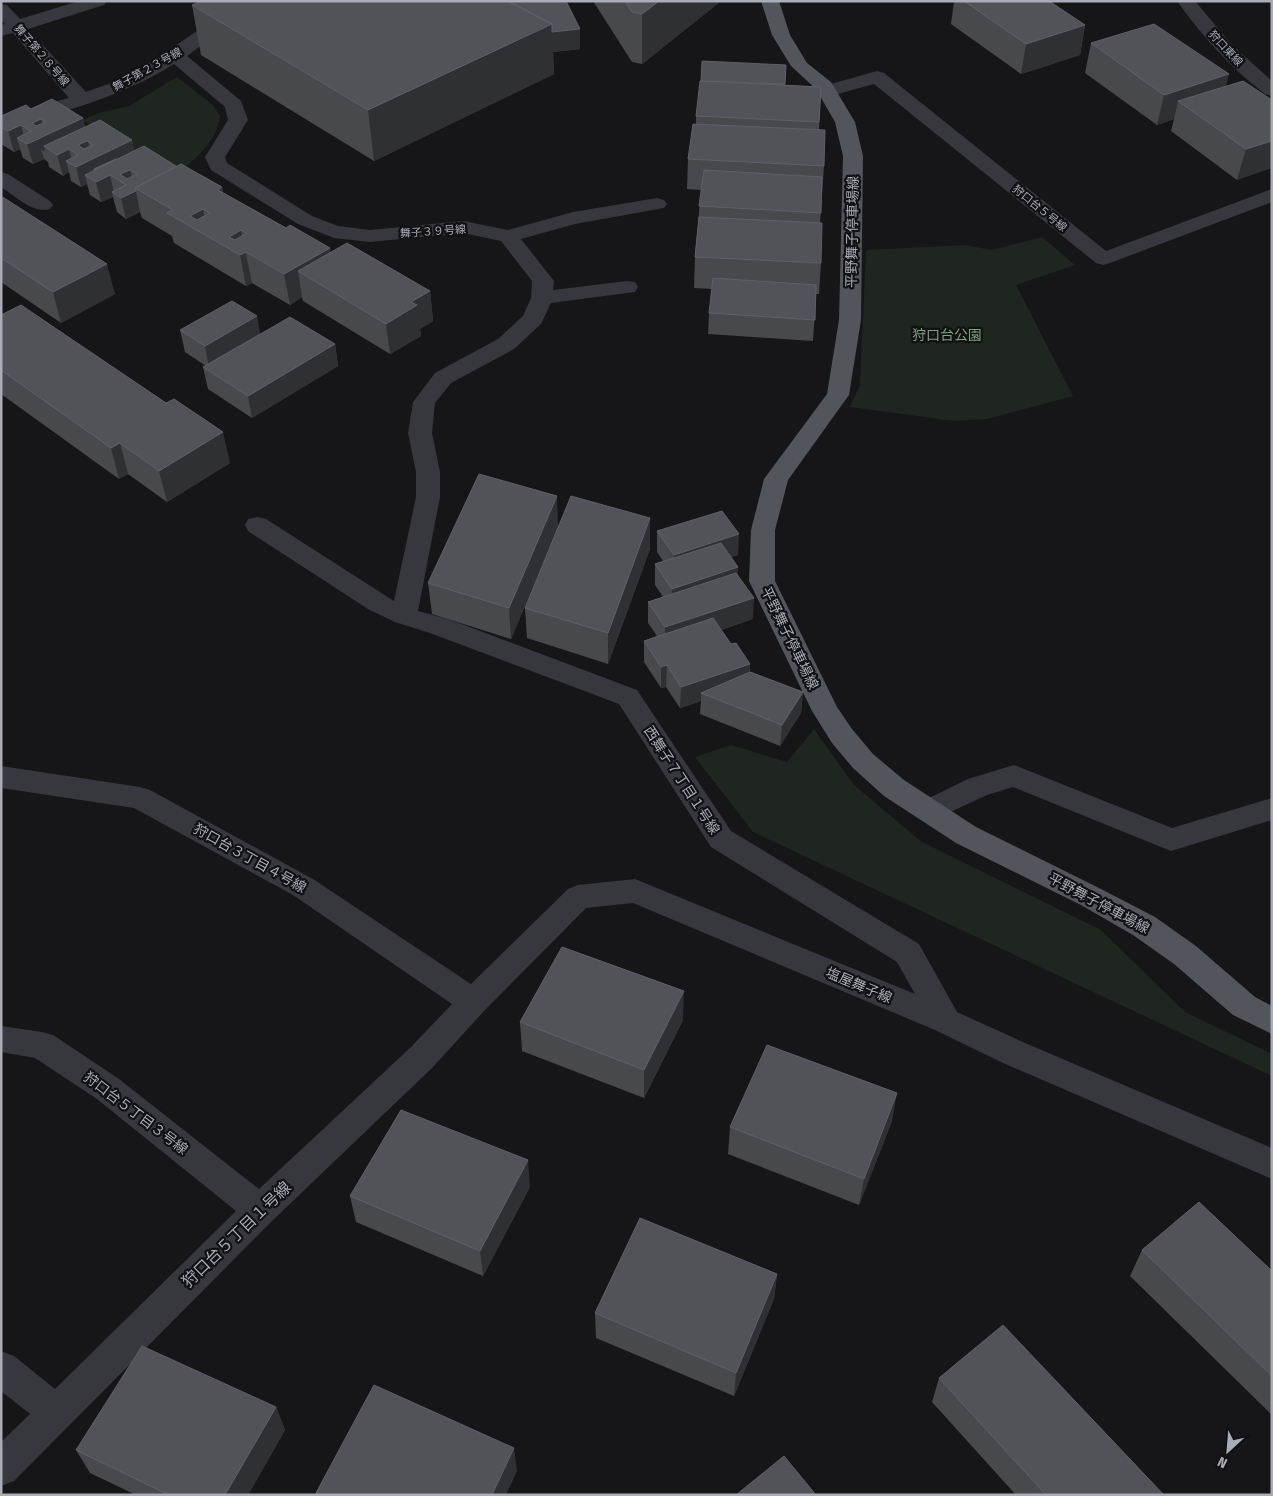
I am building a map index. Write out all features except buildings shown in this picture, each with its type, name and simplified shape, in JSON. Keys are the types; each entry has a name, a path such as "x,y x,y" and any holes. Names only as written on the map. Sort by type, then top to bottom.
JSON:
{"main road":[{"name":"平野舞子停車場線","path":"770,1 781,35 800,66 827,91 845,122 853,156 850,320 838,395 776,479 763,530 762,581 826,711 842,736 862,761 894,788 966,835 1091,897 1144,926 1185,954 1244,1006 1272,1022"}],"street":[{"path":"9,29 98,1"},
{"name":"舞子第２３号線","path":"1,122 82,100 120,86 175,56 253,1"},
{"name":"狩口東線","path":"1186,1 1224,48 1253,77 1272,90"},
{"path":"211,8 226,20"},
{"name":"舞子第２８号線","path":"1,9 9,29 82,100"},
{"name":"舞子３９号線","path":"175,56 234,105 238,120 215,157 218,166 305,220 334,232 370,236 463,227 508,236"},
{"name":"狩口台５号線","path":"827,91 877,77 1103,259 1272,195"},
{"path":"1,178 43,205"},
{"path":"404,616 428,497 428,472 420,433 424,402 443,378 506,344 533,320 542,298 543,281 508,236 573,218 657,204"},
{"path":"542,298 627,287"},
{"name":"西舞子７丁目１号線","path":"257,525 377,603 404,616 439,626 628,697 721,839 908,953 946,1022"},
{"path":"929,811 978,787 1014,776 1171,840 1272,809"},
{"name":"狩口台３丁目４号線","path":"1,778 140,798 304,887 473,1002"},
{"name":"塩屋舞子線","path":"473,1002 578,896 636,891 946,1022 1272,1164"},
{"name":"狩口台５丁目１号線","path":"1,1468 260,1210 422,1057 473,1002"},
{"name":"狩口台５丁目３号線","path":"1,1039 42,1045 108,1089 260,1210"},
{"path":"1,1368 56,1412"}],"green space":[{"path":"177,77 213,105 220,116 216,132 203,150 186,167 184,179 82,120 99,113 129,106"},
{"name":"狩口台公園","path":"1042,237 1075,265 1016,285 1073,396 987,419 954,421 850,407 860,385 866,250 965,245 992,250"},
{"path":"814,729 854,785 922,842 1101,930 1185,1012 1272,1054 1272,1076 753,832 695,757 731,745 787,762"}]}
